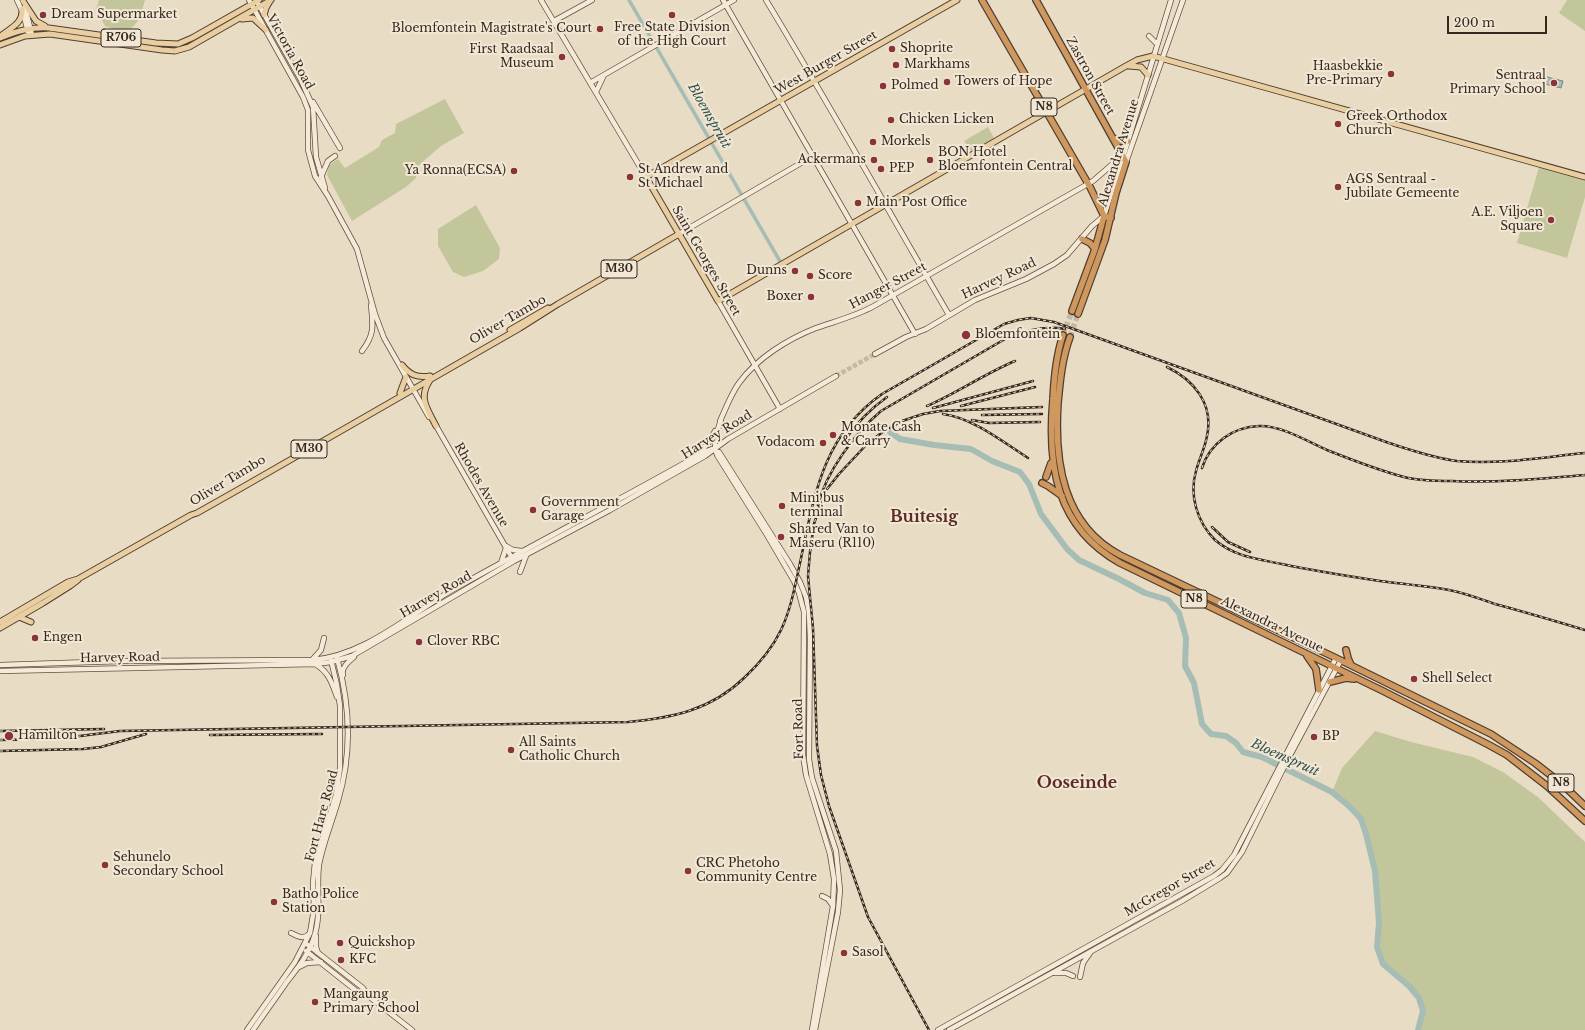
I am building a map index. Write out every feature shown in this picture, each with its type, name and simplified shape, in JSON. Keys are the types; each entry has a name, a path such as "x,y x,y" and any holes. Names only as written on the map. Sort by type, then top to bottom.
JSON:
{"highway":[{"name":"N8","path":"982,0 1088,183 1104,216"},
{"name":"Zastron Street","path":"1036,0 1126,162"},
{"path":"1113,138 1119,141 1128,141"},
{"name":"Alexandra Avenue","path":"1078,314 1105,240 1116,194 1126,162"},
{"name":"Alexandra Avenue","path":"1072,311 1095,249 1104,216"},
{"path":"1104,216 1110,218"},
{"path":"1082,239 1090,243 1095,249"},
{"name":"Alexandra Avenue","path":"1585,806 1535,763 1491,734 1352,665 1120,555 1102,544 1087,528 1075,509 1060,466 1057,421 1066,336 1058,356 1054,387 1051,415 1052,457 1054,473 1062,496 1081,531 1091,543 1103,553 1120,563 1364,682 1489,745 1530,772 1585,821"},
{"path":"1046,477 1050,469 1052,457"},
{"path":"1042,483 1062,496"},
{"path":"1346,650 1352,665"},
{"path":"1304,653 1316,669 1319,690"},
{"path":"1330,682 1346,678 1364,682"},
{"path":"1530,772 1535,763"},
{"path":"1574,795 1585,800"}],"main road":[{"path":"0,37 20,21 22,15 21,0"},
{"path":"21,0 36,21 49,28"},
{"path":"21,0 28,15 30,35"},
{"path":"264,16 266,8 271,0"},
{"name":"R706","path":"0,45 30,35 56,34 162,50 175,50 189,47 271,0"},
{"name":"Saint Georges Street","path":"541,0 646,177 780,409"},
{"path":"554,21 592,0"},
{"path":"722,0 915,334"},
{"path":"590,83 734,0"},
{"path":"766,0 815,81 949,315"},
{"name":"West Burger Street","path":"646,177 957,0"},
{"name":"Alexandra Avenue","path":"1104,216 1171,0"},
{"name":"Alexandra Avenue","path":"1126,162 1183,0"},
{"name":"R706","path":"0,37 29,28 49,28 156,43 178,44 192,38 254,1"},
{"name":"Victoria Road","path":"254,1 266,30 304,96 308,110 308,150 311,163 315,176 328,196"},
{"name":"Victoria Road","path":"257,8 264,16 281,43 301,80 313,107 317,162 328,196"},
{"path":"22,9 29,28"},
{"path":"235,21 253,18 257,20 266,30"},
{"path":"1149,36 1157,44"},
{"path":"276,46 281,43"},
{"path":"718,301 1126,66 1137,60 1154,56 1585,176"},
{"path":"1126,66 1141,67 1148,75"},
{"path":"596,92 598,84 605,74"},
{"path":"296,83 301,80"},
{"path":"309,98 317,107 340,148"},
{"name":"Hanger Street","path":"692,459 709,442 736,388 755,365 784,344 802,334 865,311 893,296 1100,176 1123,155"},
{"path":"321,176 328,161 336,156"},
{"name":"Oliver Tambo","path":"190,515 197,513 473,354 538,314 558,304 813,156"},
{"path":"328,196 357,249 384,338 413,388"},
{"name":"Harvey Road","path":"875,354 926,329 984,296 1035,274 1067,255 1092,226 1104,216"},
{"path":"362,350 370,339 373,330 369,292"},
{"path":"382,332 387,337 413,388"},
{"path":"402,366 411,374 430,378 425,388 424,397 436,426"},
{"name":"Harvey Road","path":"524,553 610,510 705,456 728,439 836,376"},
{"path":"400,393 406,377"},
{"name":"Oliver Tambo","path":"190,515 195,510 400,393 413,388"},
{"name":"Rhodes Avenue","path":"413,388 513,559"},
{"path":"692,459 715,448 715,439 721,420"},
{"path":"719,452 721,446 728,439"},
{"name":"Fort Road","path":"715,448 775,539 800,582 806,597 809,612 808,748 812,778 836,851 840,890 837,918 815,1030"},
{"name":"Fort Road","path":"715,448 719,458 789,573 800,593 802,603 805,622 803,747 806,776 830,854 834,879 833,906 812,1030"},
{"path":"705,456 719,458"},
{"name":"Harvey Road","path":"0,671 314,662 331,660 358,653 513,559 607,505 692,459"},
{"path":"607,505 610,510"},
{"name":"M30","path":"0,628 70,586 78,579 190,515"},
{"path":"501,563 505,547 524,553 520,572"},
{"name":"Harvey Road","path":"337,658 370,641 446,594 501,563 513,559"},
{"name":"M30","path":"0,622 68,582 78,579"},
{"path":"18,617 31,622 32,609"},
{"path":"324,638 321,650 314,662 323,668 329,676 340,710"},
{"path":"347,702 346,688 342,672 348,663 358,653"},
{"name":"Fort Hare Road","path":"247,1030 314,937 316,929 320,863 338,802 346,766 348,732 347,702 337,658"},
{"name":"McGregor Street","path":"938,1030 947,1028 1052,973 1182,901 1227,873 1242,852 1319,690 1339,659"},
{"name":"Fort Hare Road","path":"253,1030 297,968 310,933 314,909 313,883 315,862 336,795 341,753 340,710 337,685 331,660"},
{"name":"Harvey Road","path":"0,665 122,661 314,662"},
{"name":"McGregor Street","path":"1285,760 1330,682 1334,668"},
{"path":"803,747 808,748"},
{"name":"McGregor Street","path":"947,1028 1214,876 1232,859 1278,774"},
{"path":"822,896 833,906"},
{"path":"316,929 316,947 320,956"},
{"path":"291,933 302,938 305,938 310,933"},
{"path":"306,947 363,988 367,995 412,1030"},
{"path":"306,947 321,962 359,993 367,995"},
{"path":"1080,977 1083,963 1093,950"},
{"path":"297,968 307,963 321,962"},
{"path":"1052,973 1066,973 1073,976"}],"green space":[{"path":"99,0 145,0 137,22 129,29 122,30 105,26 96,9"},
{"path":"1567,0 1585,0 1585,31 1559,13"},
{"path":"445,99 464,133 441,146 419,165 416,178 406,187 352,221 327,175 329,165 338,159 345,168 379,147 382,140 395,133 396,124"},
{"path":"988,127 994,138 972,151 970,150 964,141"},
{"name":"A.E. Viljoen Square","path":"1539,167 1585,180 1585,197 1567,258 1517,243"},
{"path":"476,205 500,248 499,259 483,271 464,277 453,272 438,246 438,229"},
{"path":"1375,731 1411,742 1473,757 1503,772 1539,798 1585,842 1585,1030 1418,1030 1422,1015 1421,1003 1416,994 1388,969 1381,959 1377,948 1379,923 1377,892 1364,825 1355,811 1332,792 1342,768"}],"water":[{"name":"Sentraal Primary School","path":"1547,77 1563,81 1561,88 1545,84"}],"waterway":[{"name":"Bloemspruit","path":"629,0 781,263"},
{"name":"Bloemspruit","path":"890,432 900,439 971,449 992,461 1020,472 1029,484 1041,514 1067,549 1079,560 1145,593 1168,600 1179,613 1186,638 1185,666 1194,683 1202,724 1211,734 1226,736 1236,743 1243,752 1262,757 1332,792 1350,807 1361,819 1375,871 1379,923 1377,947 1383,964 1409,986 1419,998 1423,1011 1418,1030"}],"tunnel":[{"path":"1063,335 1072,311"},
{"path":"1070,337 1078,314"},
{"path":"836,376 875,354"}],"railway":[{"path":"0,740 56,739 120,731 628,722 675,715 704,705 731,689 750,673 769,650 781,630 792,597 816,492 833,449 846,429 862,411 882,394 1004,324 1018,320 1031,318 1054,322 1389,443 1439,458 1457,461 1489,462 1585,453"},
{"path":"818,505 828,479 843,454 861,430 881,411 1005,339 1042,328 1065,329"},
{"path":"927,406 1015,361"},
{"path":"1167,367 1186,379 1200,394 1205,404 1208,414 1208,424 1206,440 1194,480 1194,499 1203,525 1215,540 1223,546 1239,554 1294,567 1455,591 1585,630"},
{"path":"933,408 1033,381"},
{"path":"961,406 1035,387"},
{"path":"844,441 864,417 887,397"},
{"path":"827,489 868,443 884,431 902,421 923,414 940,411 1042,407"},
{"path":"943,414 954,416 976,425 1028,458"},
{"path":"982,415 1042,414"},
{"path":"972,420 989,423 1040,422"},
{"path":"1202,468 1211,451 1224,438 1240,429 1267,426 1302,438 1355,461 1404,477 1416,479 1434,481 1502,481 1585,475"},
{"path":"821,502 814,524 808,576 813,628 817,746 821,775 829,806 868,917 929,1030"},
{"path":"1212,527 1228,542 1250,552"},
{"path":"0,731 104,729"},
{"path":"0,751 83,749 101,747 146,734"},
{"path":"210,735 322,734"}],"place":[{"name":"Dream Supermarket","path":"43,15"},
{"name":"Free State Division of the High Court","path":"672,15"},
{"name":"Bloemfontein Magistrate's Court","path":"600,29"},
{"name":"Shoprite","path":"892,49"},
{"name":"First Raadsaal Museum","path":"562,57"},
{"name":"Markhams","path":"896,65"},
{"name":"Haasbekkie Pre-Primary","path":"1391,74"},
{"name":"Towers of Hope","path":"947,82"},
{"name":"Sentraal Primary School","path":"1554,83"},
{"name":"Polmed","path":"883,86"},
{"name":"Chicken Licken","path":"891,120"},
{"name":"Greek Orthodox Church","path":"1338,124"},
{"name":"Morkels","path":"873,142"},
{"name":"Ackermans","path":"874,160"},
{"name":"BON Hotel Bloemfontein Central","path":"930,160"},
{"name":"PEP","path":"881,169"},
{"name":"Ya Ronna(ECSA)","path":"514,171"},
{"name":"St Andrew and St Michael","path":"630,177"},
{"name":"AGS Sentraal - Jubilate Gemeente","path":"1338,187"},
{"name":"Main Post Office","path":"858,203"},
{"name":"A.E. Viljoen Square","path":"1551,220"},
{"name":"Dunns","path":"795,271"},
{"name":"Score","path":"810,276"},
{"name":"Boxer","path":"811,297"},
{"name":"Bloemfontein","path":"966,335"},
{"name":"Monate Cash & Carry","path":"833,435"},
{"name":"Vodacom","path":"823,443"},
{"name":"Mini bus terminal","path":"782,506"},
{"name":"Government Garage","path":"533,510"},
{"name":"Shared Van to Maseru (R110)","path":"781,537"},
{"name":"Engen","path":"35,638"},
{"name":"Clover RBC","path":"419,642"},
{"name":"Shell Select","path":"1414,679"},
{"name":"Hamilton","path":"9,736"},
{"name":"BP","path":"1314,737"},
{"name":"All Saints Catholic Church","path":"511,750"},
{"name":"Sehunelo Secondary School","path":"105,865"},
{"name":"CRC Phetoho Community Centre","path":"688,871"},
{"name":"Batho Police Station","path":"274,902"},
{"name":"Quickshop","path":"340,943"},
{"name":"Sasol","path":"844,953"},
{"name":"KFC","path":"341,960"},
{"name":"Mangaung Primary School","path":"315,1002"}],"district":[{"name":"Buitesig","path":"924,517"},
{"name":"Ooseinde","path":"1077,783"}]}
